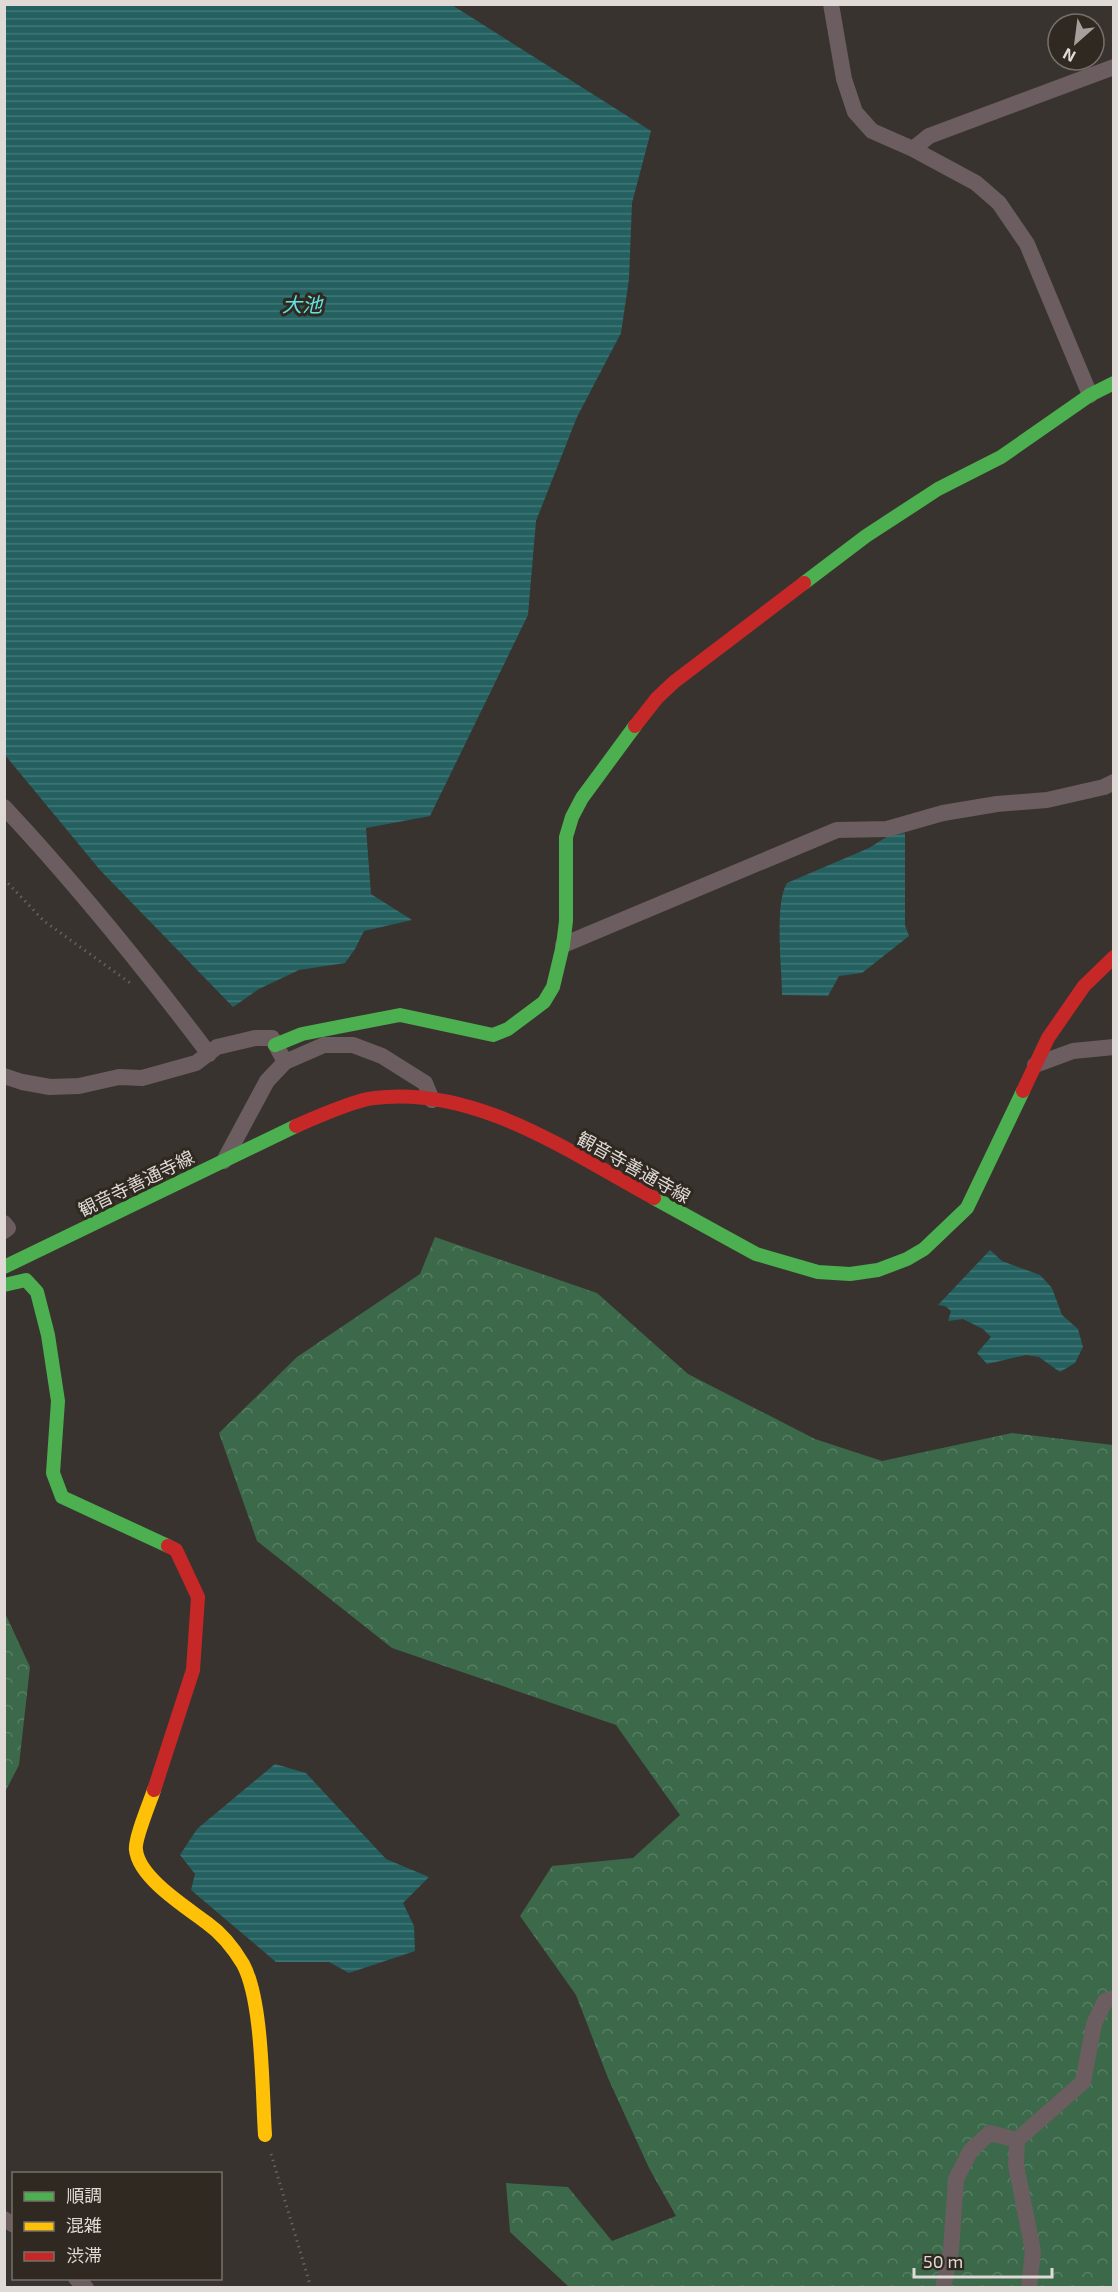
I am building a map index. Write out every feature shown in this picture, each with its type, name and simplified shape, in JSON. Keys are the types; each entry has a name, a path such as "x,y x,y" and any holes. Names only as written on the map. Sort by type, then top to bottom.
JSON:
{"street":[{"path":"831,4 844,79 855,112 872,131 913,149 976,183 999,203 1027,244 1090,395"},
{"path":"913,149 929,136 1113,67"},
{"path":"274,1045 302,1034 400,1015 493,1035 508,1029 544,1002 553,987 563,945 566,921 566,837 572,817 588,789 657,698 674,682 866,536 938,489 1001,457 1090,395 1113,383"},
{"path":"563,945 837,830 887,829 943,813 997,804 1047,800 1104,787 1113,782"},
{"path":"4,807 65,872 156,984 208,1054"},
{"name":"観音寺善通寺線","path":"4,1267 311,1119 372,1098 413,1097 457,1104 514,1122 756,1254 818,1272 850,1274 878,1270 924,1250 967,1208 1048,1038 1084,986 1113,957"},
{"path":"4,1076 50,1087 79,1086 119,1077 142,1078 196,1063 217,1047 255,1038 272,1038 285,1062"},
{"path":"224,1161 267,1081 285,1062 324,1046 353,1045 382,1056 425,1083 432,1100"},
{"path":"1035,1065 1073,1051 1113,1047"},
{"path":"4,1223 8,1228 4,1231"},
{"path":"4,1286 26,1280 37,1292 48,1335 58,1401 54,1473 62,1497 176,1550 198,1596 193,1670 135,1848 139,1865 180,1905 209,1924 232,1948 244,1966 256,2006 265,2135"},
{"path":"1029,2288 1033,2251 1016,2165 1017,2140 1083,2082 1094,2024 1105,2001 1113,1998"},
{"path":"943,2288 951,2250 956,2179 971,2150 990,2133 1017,2140"}],"path":[{"path":"4,879 45,921 140,991"},
{"path":"265,2135 311,2288"}],"green space":[{"path":"435,1237 597,1293 688,1374 815,1439 882,1461 1012,1433 1113,1445 1113,2287 569,2287 510,2232 506,2183 568,2187 612,2241 676,2216 649,2168 608,2078 576,1995 520,1916 552,1866 633,1858 680,1815 616,1725 392,1648 257,1541 219,1433 297,1357 420,1274"},
{"path":"4,1611 30,1667 19,1765 5,1792"}],"water":[{"name":"大池","path":"4,5 452,5 651,131 632,203 629,279 621,333 577,417 536,521 528,615 430,816 366,828 371,894 412,920 364,931 345,963 299,970 259,989 233,1007 100,870 5,755"},
{"path":"905,833 905,925 909,936 862,973 839,976 828,996 782,995 780,921 783,893 787,883 869,848 888,836"},
{"path":"990,1250 1002,1261 1040,1275 1052,1288 1062,1315 1078,1329 1083,1347 1075,1363 1060,1372 1039,1357 1026,1355 987,1364 977,1353 991,1337 983,1329 963,1319 948,1321 951,1311 945,1306 938,1305"},
{"path":"275,1764 306,1773 386,1859 429,1877 403,1903 414,1926 415,1951 349,1973 329,1962 276,1962 191,1890 195,1874 180,1855 197,1829"}],"traffic: fast":[{"path":"804,583 866,536 938,489 1001,457 1090,395 1114,383"},
{"path":"275,1045 302,1034 400,1015 493,1035 508,1029 544,1002 553,987 563,945 566,921 566,837 572,817 582,798 635,726"},
{"path":"654,1198 756,1254 818,1272 850,1274 878,1270 907,1259 924,1249 967,1208 1023,1091"},
{"path":"4,1267 296,1126"},
{"path":"4,1285 26,1280 37,1292 48,1335 58,1401 53,1473 62,1497 168,1546"}],"traffic: slow":[{"path":"154,1790 137,1838 136,1850 139,1861 154,1881 217,1932 243,1964 250,1980 258,2023 265,2135"}],"traffic: jam":[{"path":"635,726 657,698 674,682 804,583"},
{"path":"1023,1091 1048,1038 1084,986 1114,957"},
{"path":"296,1126 366,1099 412,1097 449,1102 485,1112 520,1126 654,1198"},
{"path":"154,1790 193,1670 198,1597 176,1550 168,1546"}]}
